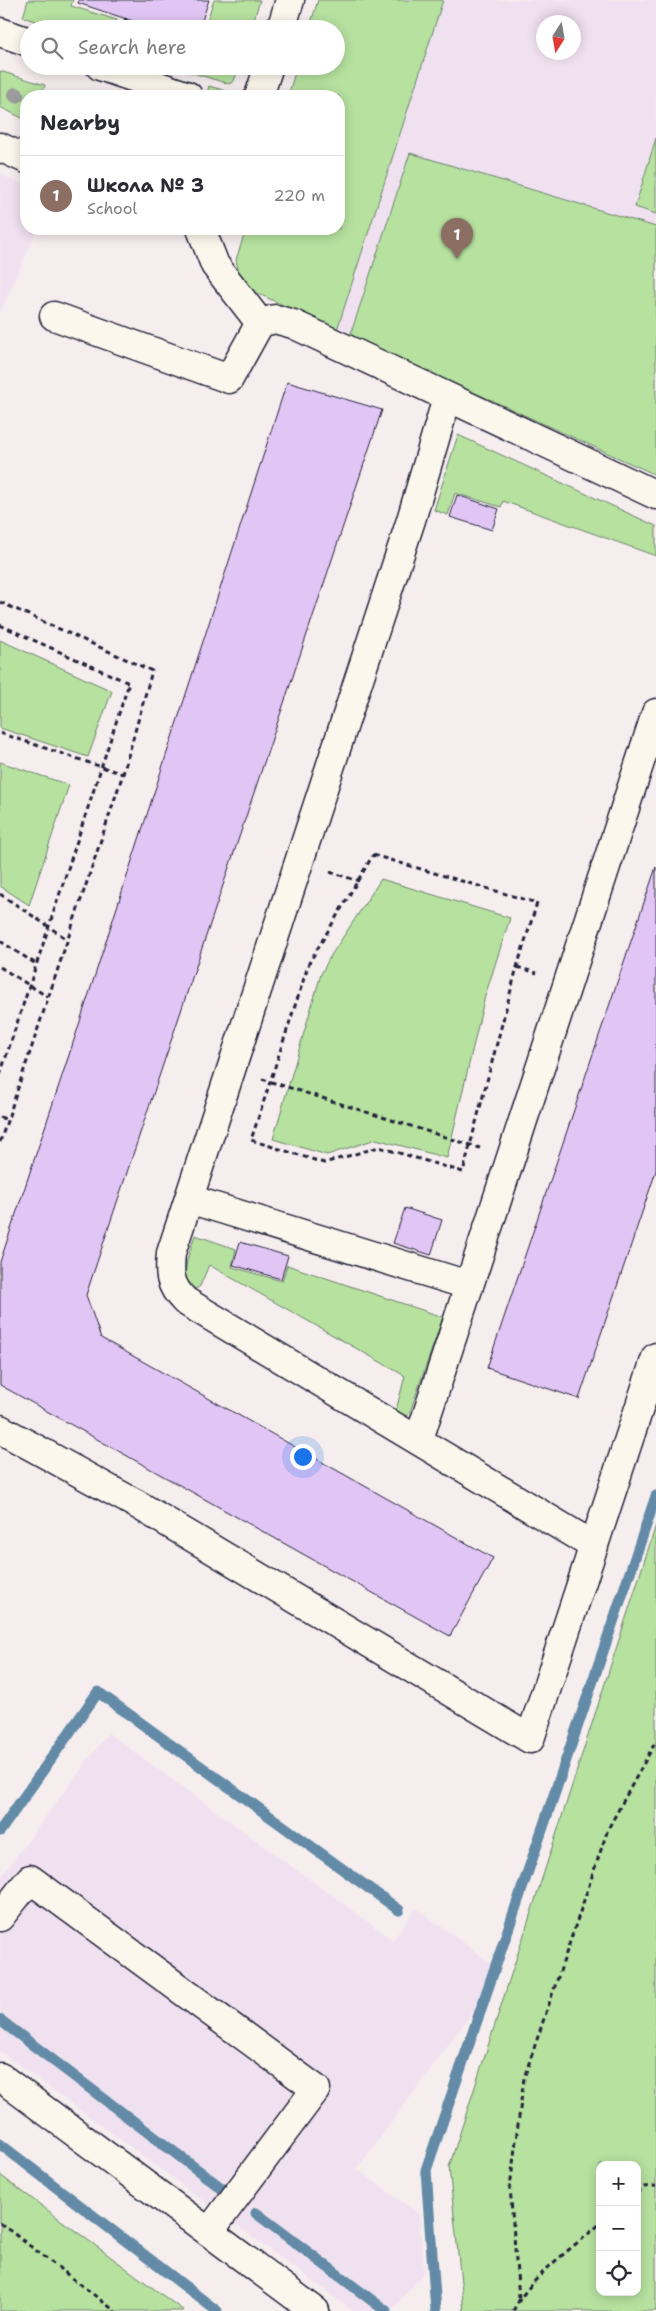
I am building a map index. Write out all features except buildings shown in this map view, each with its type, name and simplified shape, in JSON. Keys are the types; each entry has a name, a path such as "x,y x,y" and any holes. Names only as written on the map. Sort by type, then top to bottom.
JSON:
{"lane":[{"path":"284,20 290,0"},
{"path":"0,32 20,39"},
{"path":"126,75 170,90"},
{"path":"262,90 266,75"},
{"path":"0,147 20,156"},
{"path":"203,235 215,265 260,323"},
{"path":"54,316 229,379 260,323 275,319 293,324 656,495"},
{"path":"447,398 411,520 171,1253 169,1270 174,1290 185,1301 594,1546"},
{"path":"419,1440 468,1284 656,713"},
{"path":"189,1199 468,1284"},
{"path":"0,1429 140,1506 530,1740 656,1356"},
{"path":"0,1917 30,1879 316,2089 209,2232"},
{"path":"0,2077 314,2311"}],"path":[{"path":"0,602 152,672 123,774 0,1142"},
{"path":"0,1075 48,925 103,767 129,683 1,626"},
{"path":"0,733 123,774"},
{"path":"373,855 537,903 517,967 463,1172 379,1147 324,1163 250,1140 270,1081 310,963 373,855"},
{"path":"0,894 67,939"},
{"path":"0,941 36,964"},
{"path":"0,967 48,997"},
{"path":"232,1068 511,1157"},
{"path":"0,1117 8,1120"},
{"path":"519,2298 510,2187 524,2078 608,1828 656,1742"},
{"path":"641,2190 644,2187 656,2186"},
{"path":"0,2223 115,2311"},
{"path":"513,2311 519,2298 555,2262 596,2227"}],"shaded area":[{"path":"339,0 656,0 656,475 248,289 330,235 345,235 345,90 339,90 338,75 345,75 345,20 337,20"},
{"path":"0,174 20,183 20,235 34,235 0,313"},
{"path":"108,1733 393,1940 416,1908 492,1964 480,2002 357,2169 419,2214 424,2272 391,2311 353,2311 0,2051 0,1878"}],"green space":[{"path":"28,0 73,0 71,6 117,20 32,20 23,17"},
{"path":"214,0 260,0 254,20 207,20"},
{"path":"318,0 443,0 337,330 248,289 239,273 236,260 244,235 345,235 345,90 290,90 294,75 345,75 345,20 312,20"},
{"path":"0,71 45,85 43,90 20,90 20,117 0,107"},
{"path":"200,75 236,75 234,81 229,84"},
{"path":"209,86 223,90 208,90"},
{"path":"656,138 656,214 635,207"},
{"path":"410,153 656,227 656,475 350,336"},
{"path":"458,435 656,526 656,556 503,501 501,507 455,493 448,515 434,510"},
{"path":"0,640 112,691 88,757 0,728"},
{"path":"0,762 69,785 29,905 0,886"},
{"path":"381,879 510,918 485,996 447,1158 376,1139 327,1155 273,1139 321,974"},
{"path":"195,1235 236,1249 232,1267 282,1281 287,1265 443,1317 410,1412 406,1418 395,1414 405,1376 209,1265 200,1286 196,1289 186,1284 187,1260"},
{"path":"656,1525 656,2311 464,2311 449,2167"},
{"path":"0,2175 184,2311 0,2311"}],"waterway":[{"path":"436,2311 426,2170 656,1496"},
{"path":"0,1831 98,1692 399,1910"},
{"path":"0,2020 224,2190"},
{"path":"0,2144 217,2311"},
{"path":"256,2213 386,2311"}],"place":[{"name":"Школа № 3","path":"457,259"}]}
